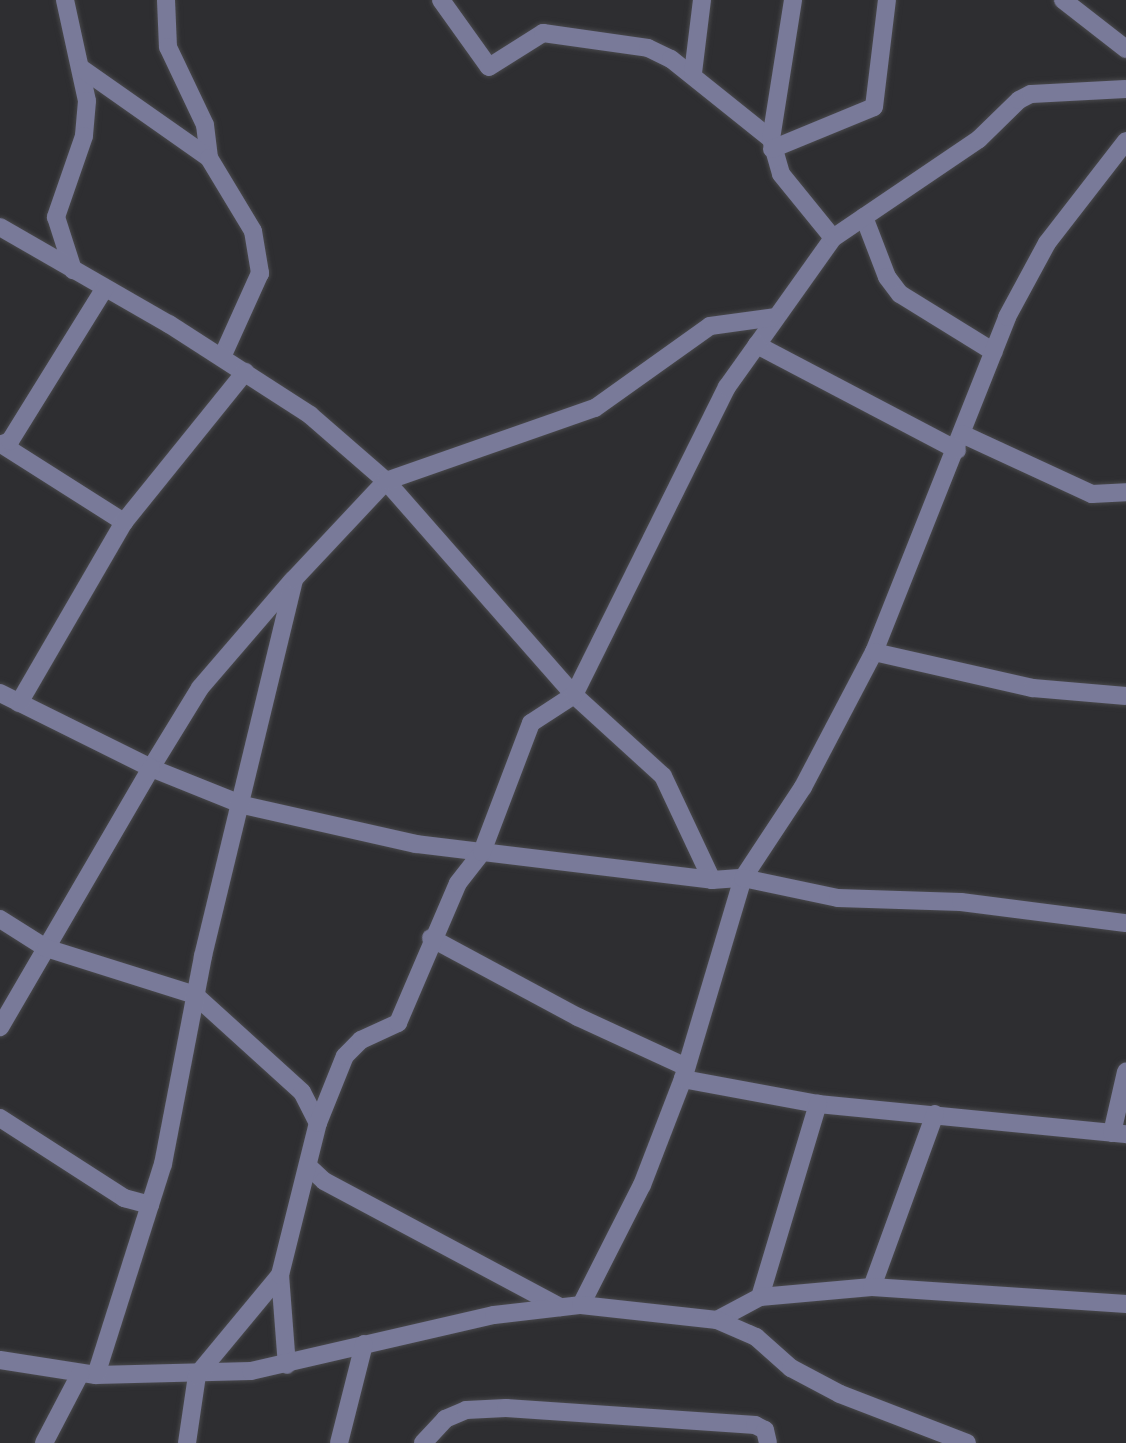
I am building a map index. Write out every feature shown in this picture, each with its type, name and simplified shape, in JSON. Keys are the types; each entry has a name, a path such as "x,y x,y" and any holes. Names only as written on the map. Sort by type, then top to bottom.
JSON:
{"street":[{"path":"65,0 87,101 84,136 56,217 73,270"},
{"path":"166,0 168,47 205,125 209,158"},
{"path":"441,0 489,67 533,35 553,33 648,48 693,73 771,144"},
{"path":"693,73 702,0"},
{"path":"793,0 771,144 781,174 833,238"},
{"path":"771,144 874,107 887,0"},
{"path":"1063,0 1126,49"},
{"path":"81,68 209,158 253,231 259,251 260,273 251,299 222,357"},
{"path":"287,1365 280,1275 318,1123 345,1056 361,1040 398,1023 431,938 458,883 482,852 531,723 574,695 727,387 833,238 979,139 1019,100 1031,94 1126,89"},
{"path":"581,1305 642,1185 685,1073 743,878 803,787 874,652 994,352 1047,243 1122,154"},
{"path":"864,217 893,287 994,352"},
{"path":"0,227 245,372 310,415 386,481 574,695 663,776 712,880"},
{"path":"0,444 10,441 105,288"},
{"path":"0,1027 200,688 294,579 386,481 595,408 710,326 776,317"},
{"path":"757,345 959,442 1092,494 1126,492"},
{"path":"245,372 124,522 7,702 151,768 243,805 416,844 712,880 743,878 838,898 961,902 1126,923"},
{"path":"0,444 124,522"},
{"path":"44,1443 88,1375 163,1164 195,995 243,805 294,579"},
{"path":"874,652 1033,688 1126,696"},
{"path":"0,919 46,948 195,995 302,1092 318,1123"},
{"path":"431,938 685,1073 818,1104 1119,1134 1126,1072"},
{"path":"302,1092 335,1079"},
{"path":"760,1297 818,1104"},
{"path":"872,1287 935,1114"},
{"path":"0,1118 124,1198 150,1205"},
{"path":"308,1166 324,1181 560,1307"},
{"path":"187,1443 197,1375 280,1275"},
{"path":"717,1320 760,1297 872,1287 1126,1304"},
{"path":"0,1360 88,1375 197,1375 287,1365 494,1315 581,1305 717,1320 756,1337 791,1368 840,1394 967,1443"},
{"path":"339,1443 364,1344"},
{"path":"423,1443 445,1419 466,1410 506,1408 755,1425 765,1430 768,1443"}]}
